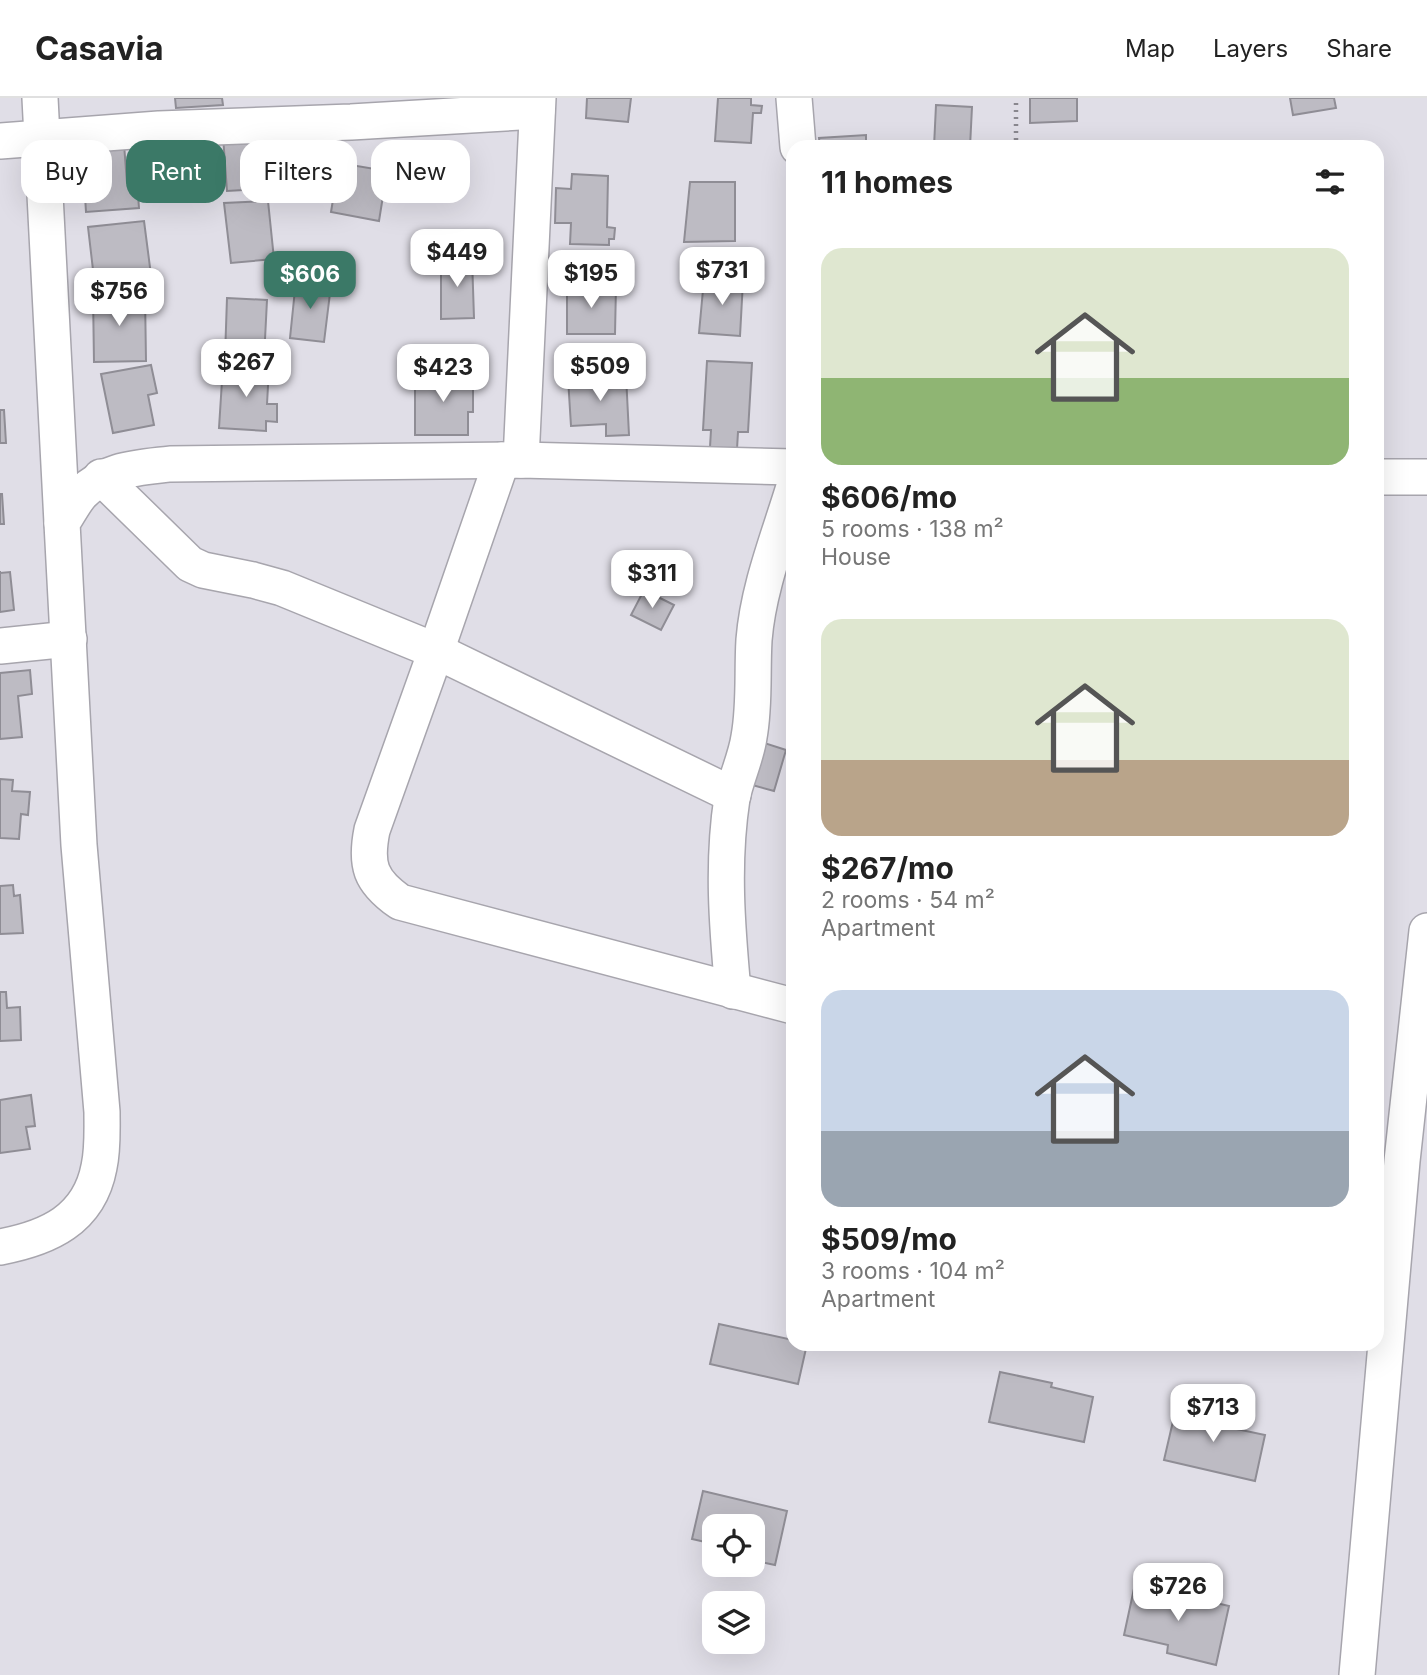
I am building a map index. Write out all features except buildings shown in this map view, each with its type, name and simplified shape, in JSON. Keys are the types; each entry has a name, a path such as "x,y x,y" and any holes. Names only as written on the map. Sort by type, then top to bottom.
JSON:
{"street":[{"path":"0,1247 46,1234 64,1225 78,1213 91,1194 102,1148 102,1112 79,845 40,98"},
{"path":"794,98 797,140"},
{"path":"0,141 159,129 351,122 538,104 511,460 436,651 372,830 368,850 372,873 383,890 400,902 786,1004"},
{"path":"62,523 80,495 101,477 133,468 170,464 511,460 786,467"},
{"path":"101,477 190,564 203,570 282,588 436,651 733,795"},
{"path":"1384,477 1427,477"},
{"path":"733,991 727,925 727,846 733,795 749,738 753,706 754,639 759,606 786,514"},
{"path":"0,646 69,639"},
{"path":"1384,1252 1390,1158 1427,931"},
{"path":"1357,1675 1378,1351"}],"path":[{"path":"1016,98 1016,140"}]}
